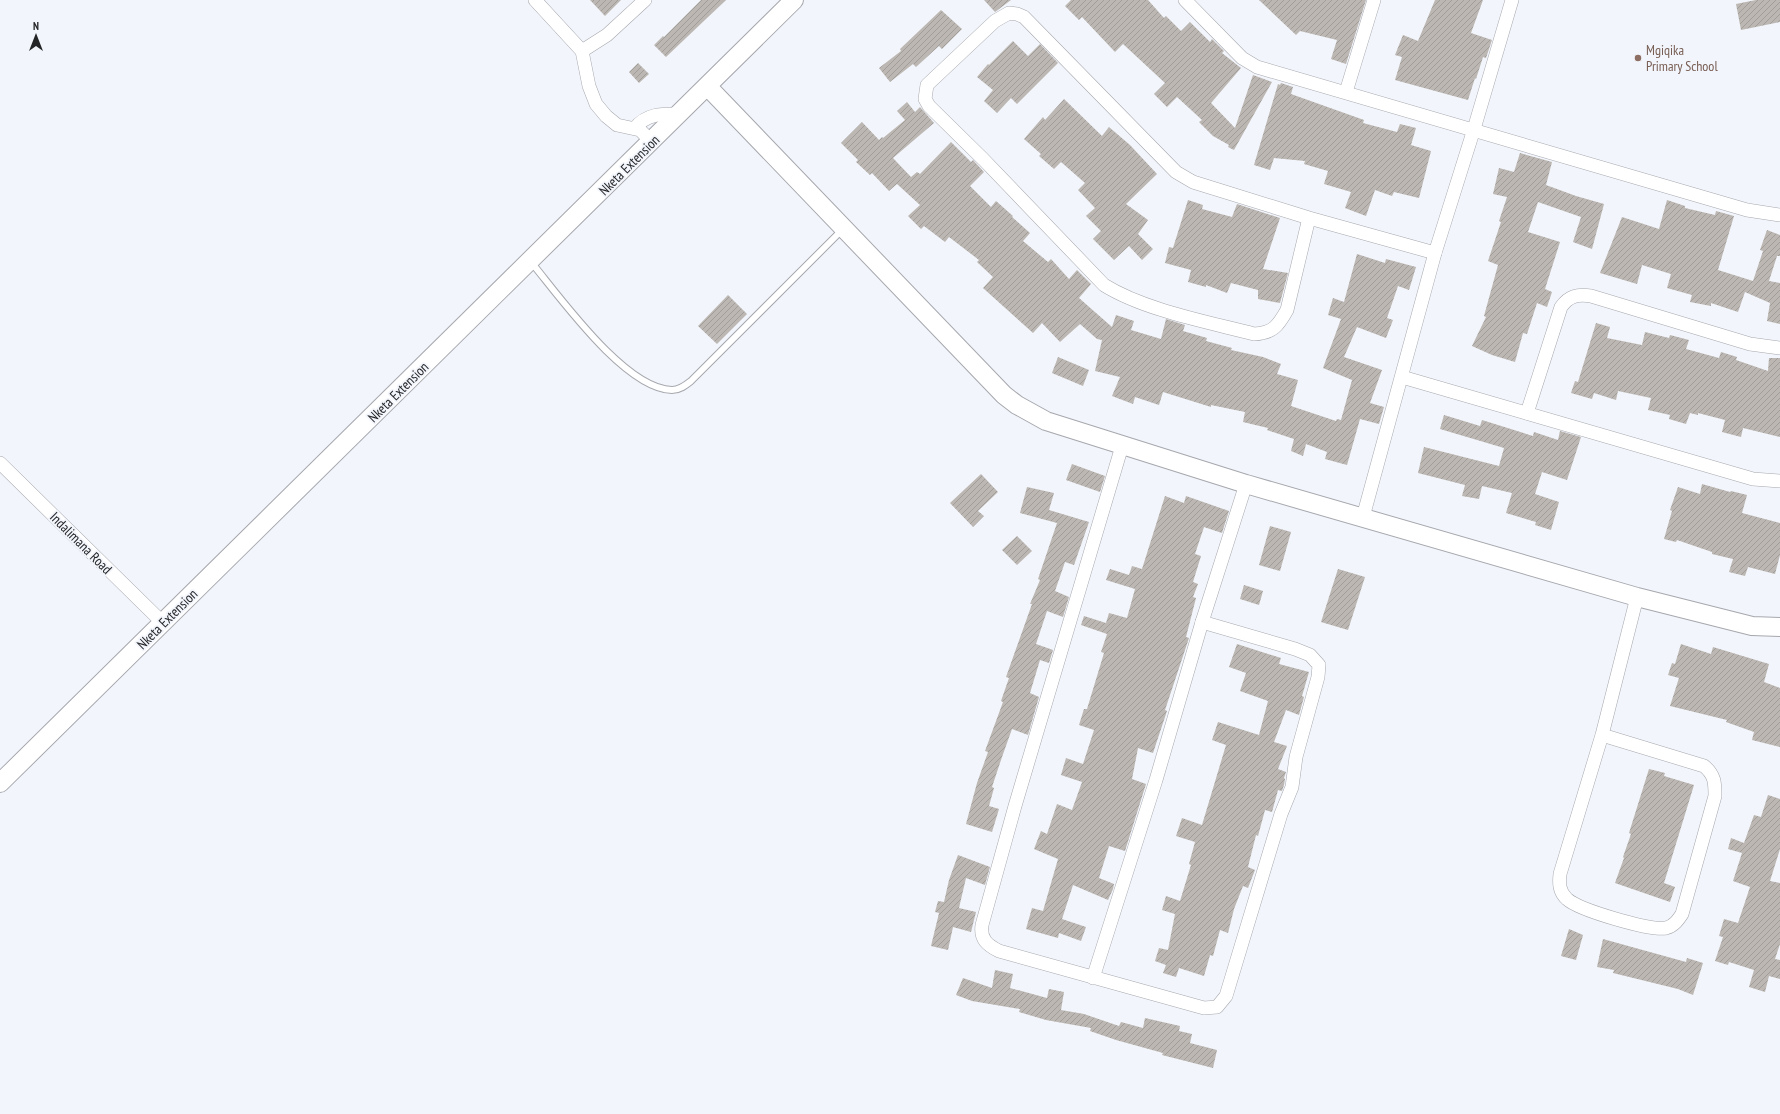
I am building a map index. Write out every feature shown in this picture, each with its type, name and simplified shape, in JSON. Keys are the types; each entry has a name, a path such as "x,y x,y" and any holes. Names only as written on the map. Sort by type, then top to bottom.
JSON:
{"street":[{"path":"535,0 582,51 589,86 599,108 617,125 635,128 645,134 652,142"},
{"path":"582,51 607,35 645,0"},
{"name":"Nketa Extension","path":"0,783 708,87 794,0"},
{"path":"1185,0 1242,58 1257,67 1474,129 1747,210 1780,215"},
{"path":"1346,92 1374,0"},
{"path":"1363,517 1435,253 1474,129 1512,0"},
{"path":"1309,218 1287,310 1281,322 1274,330 1264,334 1254,334 1186,316 1123,296 1104,285 984,160 929,106 925,99 927,85 995,21 1008,13 1017,14 1024,17 1176,172 1184,178 1309,218 1435,253"},
{"path":"708,87 1004,394 1017,405 1046,421 1246,484 1637,597 1752,626 1780,628"},
{"path":"635,128 640,122 650,116 657,114 680,114"},
{"path":"1527,413 1561,307 1566,300 1574,296 1591,296 1750,344 1780,348"},
{"path":"1402,377 1753,480 1780,481"},
{"path":"1122,446 1015,806 981,933 984,940 990,946 999,951 1204,1008 1210,1009 1222,1003 1226,996 1281,814 1292,787 1296,756 1318,677 1318,663 1310,655 1295,649 1202,622"},
{"name":"Indalimana Road","path":"0,462 163,623"},
{"path":"1093,978 1156,780 1202,622 1246,484"},
{"path":"1602,735 1704,766 1712,772 1716,782 1716,796 1682,914 1678,921 1667,928 1647,927 1579,907 1567,899 1561,892 1559,883 1560,874 1602,735 1637,597"}],"lane":[{"path":"530,261 590,333 620,363 645,381 665,388 678,389 691,380 844,228"}],"building":[{"path":"590,0 621,0 605,16"},
{"path":"701,0 726,0 666,57 654,45"},
{"path":"984,0 1011,0 995,12"},
{"path":"1071,0 1148,0 1164,18 1166,16 1181,31 1190,22 1210,42 1212,39 1224,51 1222,53 1241,68 1211,103 1235,128 1253,75 1272,82 1234,150 1228,147 1229,145 1213,136 1199,122 1202,120 1177,97 1167,107 1154,94 1165,83 1123,44 1115,52 1082,17 1079,20 1065,6"},
{"path":"1259,0 1366,0 1346,64 1331,59 1337,40 1300,31 1296,35"},
{"path":"1435,0 1483,0 1471,33 1492,40 1486,58 1483,57 1468,100 1395,80 1402,57 1395,55 1403,35 1418,41"},
{"path":"1756,0 1780,0 1780,22 1741,30 1736,4"},
{"path":"941,10 962,29 942,49 939,46 916,67 913,64 890,82 879,68 901,51 900,49"},
{"path":"1013,41 1028,56 1040,44 1058,63 1017,104 1011,98 997,113 984,101 993,90 977,77 988,64 989,65"},
{"path":"638,63 649,74 639,83 629,72"},
{"path":"1281,83 1293,87 1291,94 1364,120 1363,123 1397,132 1400,124 1416,128 1411,145 1431,151 1419,198 1394,192 1392,196 1375,190 1366,216 1345,208 1351,192 1324,184 1328,171 1304,164 1305,161 1274,158 1270,170 1254,165 1278,84 1280,85"},
{"path":"1064,99 1102,136 1109,127 1130,145 1157,174 1126,204 1148,220 1138,234 1153,249 1142,260 1129,246 1114,260 1093,239 1101,231 1086,216 1095,208 1078,190 1085,183 1061,162 1054,169 1039,156 1041,154 1024,139 1043,117 1045,120"},
{"path":"907,102 915,112 920,107 934,123 893,158 911,177 917,172 920,174 951,142 971,162 973,160 984,172 970,186 991,207 996,201 1013,216 1012,217 1030,233 1023,241 1048,262 1051,259 1069,279 1077,270 1091,284 1079,298 1112,327 1116,315 1134,321 1131,330 1161,339 1166,319 1185,325 1183,331 1207,338 1206,341 1232,348 1231,350 1263,357 1281,364 1277,374 1298,380 1291,406 1336,421 1337,419 1341,420 1352,380 1323,368 1341,319 1328,315 1333,298 1344,302 1357,254 1385,263 1386,259 1416,267 1409,290 1398,286 1387,318 1393,320 1386,338 1357,327 1344,357 1382,370 1370,403 1384,407 1379,424 1360,419 1347,465 1325,459 1327,452 1306,444 1303,456 1291,451 1294,439 1267,430 1268,428 1243,422 1245,412 1211,405 1211,407 1163,392 1159,405 1135,397 1133,404 1112,396 1120,377 1095,371 1102,340 1097,339 1080,324 1060,342 1042,323 1033,333 983,288 993,277 977,262 979,260 949,237 945,242 924,226 921,229 908,216 920,205 897,184 889,191 872,173 870,175 856,162 858,160 841,143 862,122 879,140 882,137 883,138 905,120 897,111"},
{"path":"1520,153 1552,162 1546,185 1604,204 1592,249 1573,242 1581,217 1538,202 1528,232 1560,242 1545,289 1552,292 1547,307 1537,303 1527,334 1523,333 1515,362 1492,355 1472,346 1486,317 1484,316 1498,265 1488,261 1501,222 1499,221 1507,197 1493,194 1499,168 1514,172"},
{"path":"1188,200 1203,205 1202,209 1232,217 1237,204 1280,218 1263,269 1288,273 1280,303 1258,299 1258,290 1231,283 1227,293 1206,285 1206,287 1188,282 1191,270 1165,263 1169,247 1173,248"},
{"path":"1667,200 1685,206 1685,208 1715,215 1716,211 1734,216 1718,270 1753,281 1763,251 1760,250 1767,230 1780,235 1780,256 1777,256 1769,281 1780,283 1780,324 1767,321 1770,303 1745,292 1738,312 1711,303 1711,306 1690,302 1692,295 1667,288 1671,274 1642,265 1637,284 1600,273 1622,217 1659,229"},
{"path":"728,295 747,314 717,344 698,326"},
{"path":"1596,323 1610,327 1607,338 1642,345 1645,332 1669,338 1670,335 1689,340 1686,349 1719,358 1721,352 1737,357 1736,360 1768,371 1769,358 1780,358 1780,437 1743,428 1741,437 1722,432 1725,420 1698,413 1698,415 1690,413 1686,424 1669,419 1670,415 1648,410 1651,398 1618,391 1616,400 1594,393 1592,399 1571,393 1575,381 1578,382"},
{"path":"1058,357 1089,370 1083,386 1052,373"},
{"path":"1444,415 1480,426 1482,420 1533,436 1534,432 1558,440 1560,431 1581,437 1567,480 1542,472 1535,494 1559,502 1551,530 1535,525 1536,522 1506,513 1512,493 1482,486 1479,499 1462,496 1465,485 1418,473 1424,447 1499,466 1504,448 1440,429"},
{"path":"1072,464 1105,476 1100,492 1066,480"},
{"path":"981,474 998,492 978,511 984,516 973,527 950,503"},
{"path":"1702,484 1747,495 1742,513 1780,523 1780,555 1775,574 1748,567 1745,576 1729,572 1733,559 1712,554 1712,552 1677,540 1676,542 1664,539 1672,511 1670,510 1678,487 1700,494"},
{"path":"1027,487 1054,493 1049,510 1089,522 1074,565 1065,562 1055,591 1069,597 1063,617 1047,611 1036,644 1053,650 1049,663 1040,660 1030,693 1039,697 1028,735 1012,729 1002,757 992,787 994,788 989,806 999,809 992,832 966,824 977,783 988,752 985,751 1003,702 1001,701 1009,678 1006,677 1032,604 1030,604 1040,580 1038,579 1057,523 1020,513"},
{"path":"1165,496 1184,503 1186,496 1229,511 1222,533 1204,527 1195,554 1201,556 1193,582 1198,584 1193,597 1196,598 1186,637 1189,638 1165,710 1167,711 1153,753 1138,748 1132,779 1146,784 1125,851 1109,846 1099,878 1114,884 1113,889 1108,900 1073,885 1062,919 1086,927 1081,941 1059,933 1058,938 1026,929 1032,908 1043,911 1058,859 1034,849 1041,831 1047,834 1057,804 1072,810 1082,782 1061,775 1066,758 1083,764 1094,730 1079,725 1084,709 1087,709 1104,653 1101,652 1107,634 1081,625 1084,616 1106,623 1109,613 1127,618 1135,589 1106,580 1110,569 1129,575 1132,566 1142,569"},
{"path":"1270,526 1291,532 1280,571 1259,565"},
{"path":"1017,536 1032,551 1017,565 1002,550"},
{"path":"1338,569 1365,577 1348,630 1321,622"},
{"path":"1244,585 1263,591 1259,605 1240,599"},
{"path":"1237,644 1281,658 1279,664 1309,672 1302,696 1304,697 1299,715 1286,710 1274,742 1287,746 1278,769 1286,772 1284,785 1282,791 1278,790 1272,812 1265,810 1258,836 1256,835 1248,867 1255,870 1248,888 1243,886 1234,909 1228,933 1220,930 1213,956 1210,955 1204,976 1179,968 1176,977 1163,973 1166,965 1155,961 1159,948 1168,950 1175,914 1162,910 1166,896 1180,901 1191,865 1189,864 1195,842 1176,836 1182,818 1202,825 1226,745 1212,740 1218,722 1259,735 1268,701 1240,691 1246,673 1229,667"},
{"path":"1681,644 1711,654 1713,647 1769,664 1764,682 1780,688 1780,747 1752,740 1754,732 1726,722 1727,720 1670,706 1679,678 1668,675 1672,663 1675,664"},
{"path":"1649,769 1665,773 1664,776 1694,785 1664,883 1675,887 1670,902 1615,883 1624,858 1623,857 1631,834 1629,833"},
{"path":"1768,795 1780,799 1780,849 1770,881 1780,883 1780,944 1775,959 1780,960 1780,979 1769,976 1765,992 1749,987 1754,970 1729,962 1728,965 1715,961 1723,937 1719,936 1724,919 1738,923 1750,887 1733,881 1742,853 1728,849 1731,838 1744,843 1754,815 1761,817"},
{"path":"958,855 990,867 985,885 966,878 959,908 976,912 971,932 953,927 948,950 931,946 939,913 935,912 938,901 944,902 949,880"},
{"path":"1569,929 1583,935 1576,960 1561,956"},
{"path":"1603,939 1686,962 1687,958 1703,963 1693,995 1678,989 1613,973 1614,970 1597,967"},
{"path":"995,970 1013,974 1010,988 1047,998 1049,989 1064,992 1061,1010 1084,1014 1119,1026 1121,1022 1143,1028 1145,1018 1180,1026 1179,1031 1192,1034 1190,1043 1217,1050 1213,1068 1162,1055 1163,1053 1116,1040 1090,1031 1091,1028 1046,1020 1019,1012 1020,1009 972,1001 956,995 963,978 992,988"}],"place":[{"name":"Mgiqika Primary School","path":"1638,58"}]}
